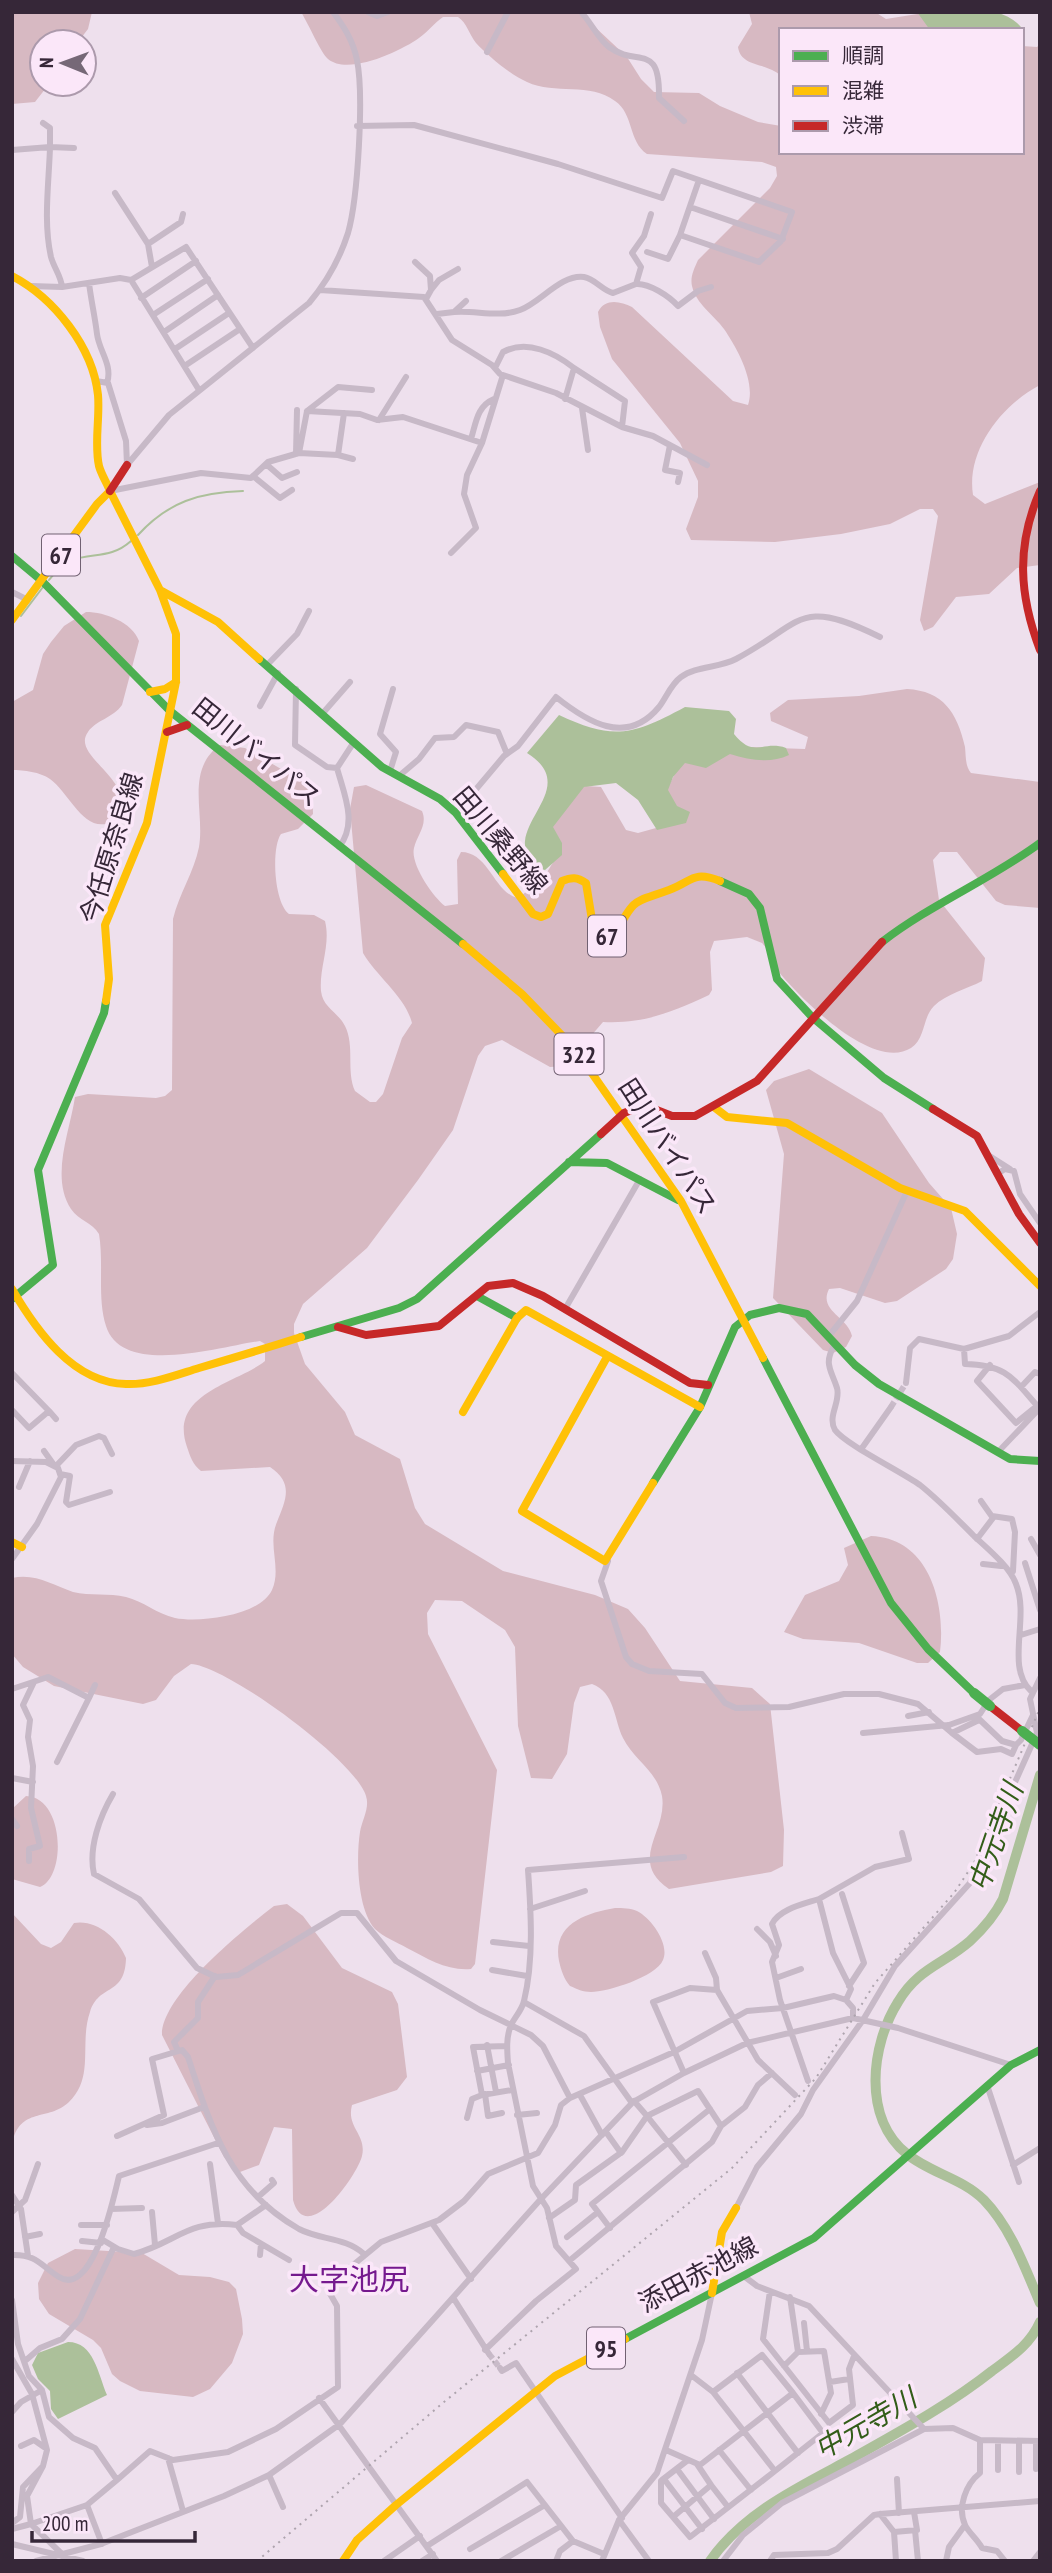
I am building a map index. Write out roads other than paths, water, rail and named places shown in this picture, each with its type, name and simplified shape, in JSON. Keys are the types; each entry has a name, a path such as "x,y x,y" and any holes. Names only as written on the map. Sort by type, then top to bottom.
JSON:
{"main road":[{"path":"12,276 31,286 83,345 102,382 99,466 160,590"},
{"path":"110,491 127,465"},
{"name":"67","path":"12,620 96,504 110,491"},
{"path":"1040,491 1026,524 1020,564 1023,604 1040,650"},
{"name":"田川バイパス","path":"12,556 42,581 170,711 522,994 575,1049 624,1113 681,1201 891,1603 928,1650 974,1693 1040,1745"},
{"name":"田川桑野線","path":"160,590 218,622 394,774 440,799 456,813 533,914 541,917 548,914 562,881 579,877 586,883 593,926 601,936 615,932 628,911 644,896 671,890 686,879 699,875 749,894 760,908 777,979 812,1017 884,1078 977,1136 1040,1243"},
{"name":"今任原奈良線","path":"14,1295 53,1265 55,1256 38,1170 104,1013 109,979 105,925 147,823 167,732 176,682 176,634 160,590"},
{"path":"150,692 165,689 176,682"},
{"path":"167,732 187,725"},
{"path":"14,1295 63,1357 91,1376 120,1384 145,1383 173,1376 399,1308 417,1299 624,1113 644,1105 672,1116 687,1118 714,1107 757,1081 812,1017 884,941 915,919 1005,869 1040,843"},
{"path":"714,1107 727,1117 787,1123 907,1191 965,1211 1040,1286"},
{"path":"569,1162 607,1163 681,1201"},
{"path":"337,1327 366,1335 427,1329 439,1326 488,1286 513,1283 565,1309 690,1383 708,1385"},
{"path":"477,1296 517,1318"},
{"path":"607,1357 522,1507 522,1511 600,1560 608,1561 700,1407 741,1319 784,1306 807,1314 855,1365 879,1384 1010,1459 1040,1461"},
{"path":"463,1412 517,1318 526,1310 700,1407"},
{"name":"添田赤池線","path":"343,2561 357,2540 396,2505 536,2390 580,2361 745,2277 814,2238 895,2170 1011,2065 1040,2050"},
{"path":"712,2293 722,2232 736,2208"}],"street":[{"path":"127,465 169,415 302,309 320,290 348,232 355,197 357,63 349,36 333,12"},
{"path":"368,12 377,16 388,12"},
{"path":"487,52 508,12"},
{"path":"581,12 612,49 645,57 652,63 659,79 659,98 684,121"},
{"path":"43,123 50,128 47,223 52,258 61,275 62,287"},
{"path":"357,125 414,125 558,164 662,198 673,171 792,212 783,239 759,262 680,235"},
{"path":"12,150 50,146 74,148"},
{"path":"647,252 668,259 680,235 699,180"},
{"path":"115,193 148,244 152,267"},
{"path":"690,207 783,239"},
{"path":"148,244 181,222 183,214"},
{"path":"635,284 641,267 632,253 644,236 651,214"},
{"path":"31,286 62,287 120,278 131,280 183,247 196,261 253,348"},
{"path":"141,298 196,261"},
{"path":"415,262 427,271 431,290"},
{"path":"426,299 439,280 458,270"},
{"path":"437,314 467,311 483,315 520,310 579,277 590,279 612,293 635,284 652,289 678,306 698,290 711,287"},
{"path":"153,315 208,279"},
{"path":"131,280 199,390"},
{"path":"89,283 97,317 97,335 108,367 102,382 126,442 127,465"},
{"path":"320,290 426,299 452,340 503,375 565,399 622,427 653,436 707,465"},
{"path":"164,332 218,295"},
{"path":"454,312 466,302"},
{"path":"175,349 229,313"},
{"path":"186,365 240,329"},
{"path":"495,368 503,352 523,346 545,352 625,401 622,427"},
{"path":"565,399 574,368"},
{"path":"451,553 476,528 464,494 467,475 482,443 503,375"},
{"path":"379,420 406,377"},
{"path":"297,454 307,411 338,387 372,390"},
{"path":"471,439 479,411 484,404 494,399"},
{"path":"582,408 587,450"},
{"path":"297,410 297,454"},
{"path":"307,411 344,413 379,420 403,417 482,443"},
{"path":"338,455 344,413"},
{"path":"670,445 665,470 680,473 678,482"},
{"path":"110,491 201,473 245,478 253,476 266,464 297,454 338,455 352,459"},
{"path":"266,464 282,478 297,472"},
{"path":"253,476 281,498 292,490"},
{"path":"12,592 28,600"},
{"path":"268,664 297,634 309,611"},
{"path":"456,813 508,754 519,746 556,697 595,724 631,724 657,710 682,677 736,659 808,615 824,616 880,637"},
{"path":"297,634 304,639"},
{"path":"260,706 278,673"},
{"path":"323,713 345,684"},
{"path":"296,688 295,745 327,766 337,768"},
{"path":"393,689 380,734 396,752 394,774"},
{"path":"394,774 419,759 435,738 454,737 466,725 498,732 508,754"},
{"path":"339,847 348,832 349,815 337,768 354,742"},
{"path":"986,1154 1017,1176 1020,1194 1040,1223"},
{"path":"997,1174 1010,1169"},
{"path":"565,1309 640,1179"},
{"path":"907,1191 857,1301 832,1340 827,1360 837,1394 832,1423 841,1436 920,1486 1008,1570 1020,1598 1021,1635 1018,1664 1025,1685 1031,1691"},
{"path":"905,1383 914,1342 919,1339 964,1349 1009,1336 1040,1312"},
{"path":"964,1349 965,1364 990,1365 1008,1372 1039,1407"},
{"path":"990,1365 977,1381 1016,1423 1039,1407"},
{"path":"1021,1387 1035,1372 1040,1374"},
{"path":"12,1373 57,1419"},
{"path":"862,1448 891,1407"},
{"path":"998,1452 1039,1407"},
{"path":"12,1410 29,1428 49,1411"},
{"path":"55,1465 76,1445 99,1436 104,1438 112,1454"},
{"path":"12,1559 17,1545 60,1485 60,1474 44,1451"},
{"path":"12,1461 55,1465"},
{"path":"19,1487 30,1461"},
{"path":"60,1474 71,1476 66,1502 69,1505 110,1492"},
{"path":"981,1500 992,1516 1012,1519 1015,1532 1008,1570"},
{"path":"976,1539 992,1516"},
{"path":"1031,1539 1040,1555"},
{"path":"608,1561 601,1581 626,1657 641,1669 702,1674 725,1703 736,1708 789,1707 844,1694 879,1694 918,1704 977,1752 1001,1749 1024,1762"},
{"path":"983,1563 1008,1570 1026,1567 1038,1597 1040,1610"},
{"path":"1021,1635 1040,1629"},
{"path":"12,1689 48,1677 89,1698"},
{"path":"736,2208 757,2167 801,2114 813,2090 863,2020 895,1966 970,1883 1039,1725 1033,1715 1031,1691 1040,1678"},
{"path":"29,1861 29,1849 40,1846 31,1808 33,1782 28,1738 30,1720 23,1705 34,1682"},
{"path":"57,1762 95,1685"},
{"path":"952,1733 978,1718 998,1692 1025,1685"},
{"path":"908,1716 929,1712"},
{"path":"1012,1754 1033,1715"},
{"path":"863,1733 949,1725 978,1718"},
{"path":"978,1718 1002,1741 1016,1745"},
{"path":"13,1779 33,1782"},
{"path":"113,1794 96,1835 92,1864 94,1874 139,1899 197,1968 215,1976 238,1975 341,1913 357,1913 396,1961 480,2010 512,2024 543,2046 570,2098"},
{"path":"12,1819 17,1826"},
{"path":"808,2081 783,2008 772,1962 779,1945 773,1922 792,1908 819,1899 869,1874 875,1867 909,1858 902,1833"},
{"path":"454,2298 487,2352 536,2301 576,2269 556,2246 549,2218 533,2186 512,2090 507,2046 512,2024 524,2002 529,1946 528,1870 684,1857"},
{"path":"530,1909 585,1891"},
{"path":"842,1894 864,1963 849,1986"},
{"path":"819,1899 833,1953 852,1989 846,2000"},
{"path":"757,1929 770,1942 775,1956"},
{"path":"493,1942 529,1946"},
{"path":"705,1954 716,1978 717,1990 747,2043 758,2060 795,2095"},
{"path":"776,1978 801,1969"},
{"path":"492,1970 527,1976"},
{"path":"178,2051 174,2042 176,2037 198,2018 198,2002 215,1976"},
{"path":"684,2073 653,2002 690,1988 717,1990"},
{"path":"12,2529 87,2505 150,2451 168,2458 228,2452 276,2429 338,2387 337,2306 329,2292 364,2254 381,2242 432,2223 464,2201 488,2174 538,2153 555,2125 561,2105 570,2098 674,2052 756,2009 783,2008 821,1997 846,2000 853,2008 853,2018"},
{"path":"524,2002 584,2036 633,2102 686,2165"},
{"path":"36,2561 102,2544 269,2475 340,2424 540,2200 633,2102 684,2073 747,2043 853,2018 898,2028 1011,2065"},
{"path":"488,2045 496,2092"},
{"path":"488,2116 473,2047 507,2046"},
{"path":"148,2125 152,2119 164,2115 152,2059 182,2050 188,2057 204,2107 227,2160 266,2206 306,2232 350,2244 364,2254"},
{"path":"477,2071 509,2065"},
{"path":"569,2261 712,2142 721,2126 746,2107 758,2085 772,2073"},
{"path":"987,2085 1019,2182"},
{"path":"467,2118 472,2099 483,2094 512,2090"},
{"path":"549,2218 575,2200 576,2185 621,2153 647,2116 698,2091 721,2126"},
{"path":"580,2095 604,2134 621,2153"},
{"path":"117,2136 192,2114 204,2107"},
{"path":"610,2228 592,2204 710,2109"},
{"path":"479,2118 502,2113"},
{"path":"517,2115 537,2113"},
{"path":"12,2255 28,2256 47,2265 60,2278 68,2280 82,2273 102,2241 119,2176 218,2143"},
{"path":"1013,2165 1040,2148"},
{"path":"218,2223 211,2166 227,2160"},
{"path":"12,2212 20,2207 33,2185 38,2164"},
{"path":"258,2197 274,2183 272,2180"},
{"path":"12,2194 20,2207 28,2256"},
{"path":"107,2225 84,2225 84,2241 102,2241 134,2254 185,2229 218,2223 237,2225 266,2206"},
{"path":"111,2208 142,2208"},
{"path":"567,2237 597,2211"},
{"path":"152,2212 155,2245"},
{"path":"432,2223 471,2279"},
{"path":"237,2225 243,2233 289,2260"},
{"path":"25,2236 40,2234"},
{"path":"260,2255 261,2244"},
{"path":"25,2361 40,2348 62,2339 80,2319 114,2247"},
{"path":"745,2277 770,2291 809,2306 923,2427"},
{"path":"770,2291 763,2339 829,2423 853,2405 849,2369 854,2356"},
{"path":"712,2293 691,2375 659,2480 661,2503 690,2537 823,2433 762,2355 713,2392"},
{"path":"790,2297 795,2355 793,2378"},
{"path":"12,2300 18,2344 29,2376 42,2390 49,2417 73,2438 95,2448 117,2480"},
{"path":"804,2323 807,2351"},
{"path":"775,2371 795,2355 807,2351 824,2351 831,2393 822,2415 815,2422"},
{"path":"12,2359 32,2394 46,2448 43,2466 27,2496 31,2524 62,2555"},
{"path":"500,2368 502,2371 516,2363 649,2561"},
{"path":"737,2373 798,2453"},
{"path":"691,2375 713,2392 775,2471"},
{"path":"830,2382 849,2379"},
{"path":"12,2412 32,2394 42,2390"},
{"path":"666,2450 700,2465 793,2393"},
{"path":"319,2399 340,2424 435,2558 422,2561"},
{"path":"723,2561 743,2535 782,2503 923,2427 953,2428 980,2441 1038,2441 1036,2469"},
{"path":"21,2446 34,2440 46,2448"},
{"path":"980,2441 980,2473 967,2486 965,2525 982,2548 997,2551 1005,2561"},
{"path":"998,2442 998,2470"},
{"path":"1019,2443 1019,2472"},
{"path":"719,2450 751,2490"},
{"path":"168,2458 183,2511"},
{"path":"427,2546 527,2482 573,2541 603,2558 620,2519 659,2480 688,2460"},
{"path":"697,2464 728,2507"},
{"path":"12,2523 20,2517 23,2487 43,2466"},
{"path":"677,2469 714,2519"},
{"path":"269,2475 283,2507"},
{"path":"897,2479 899,2513"},
{"path":"659,2480 702,2529"},
{"path":"673,2517 711,2486"},
{"path":"770,2561 774,2555 784,2553 828,2553 837,2549 867,2521 880,2514 1040,2501"},
{"path":"87,2505 102,2544"},
{"path":"470,2549 545,2505"},
{"path":"914,2512 918,2561"},
{"path":"880,2514 894,2532 896,2561"},
{"path":"946,2561 948,2547 965,2525"},
{"path":"506,2560 561,2526"},
{"path":"894,2532 915,2530"},
{"path":"384,2561 393,2558 420,2536"},
{"path":"556,2561 560,2551 573,2541"},
{"path":"12,2544 83,2561"},
{"path":"1033,2561 1040,2552"}],"waterway":[{"path":"138,535 161,514 186,501 213,494 243,491"},
{"path":"49,580 59,568 70,562 110,553 131,541"},
{"path":"21,616 43,587"},
{"name":"中元寺川","path":"1040,1775 1003,1899 988,1922 970,1941 914,1981 898,2002 882,2039 877,2059 876,2081 877,2101 883,2121 893,2139 916,2161 966,2186 994,2211 1010,2236 1040,2303"},
{"name":"中元寺川","path":"710,2561 739,2528 756,2514 793,2490 941,2407 976,2383 1019,2350 1040,2322"}],"tunnel":[{"path":"891,1407 906,1383"},
{"path":"489,2354 500,2368"}],"railway":[{"path":"257,2561 444,2402 732,2168 816,2078 875,1983 954,1893 974,1863 1040,1708"}],"district":[{"name":"大字池尻","path":"349,2278"}]}
